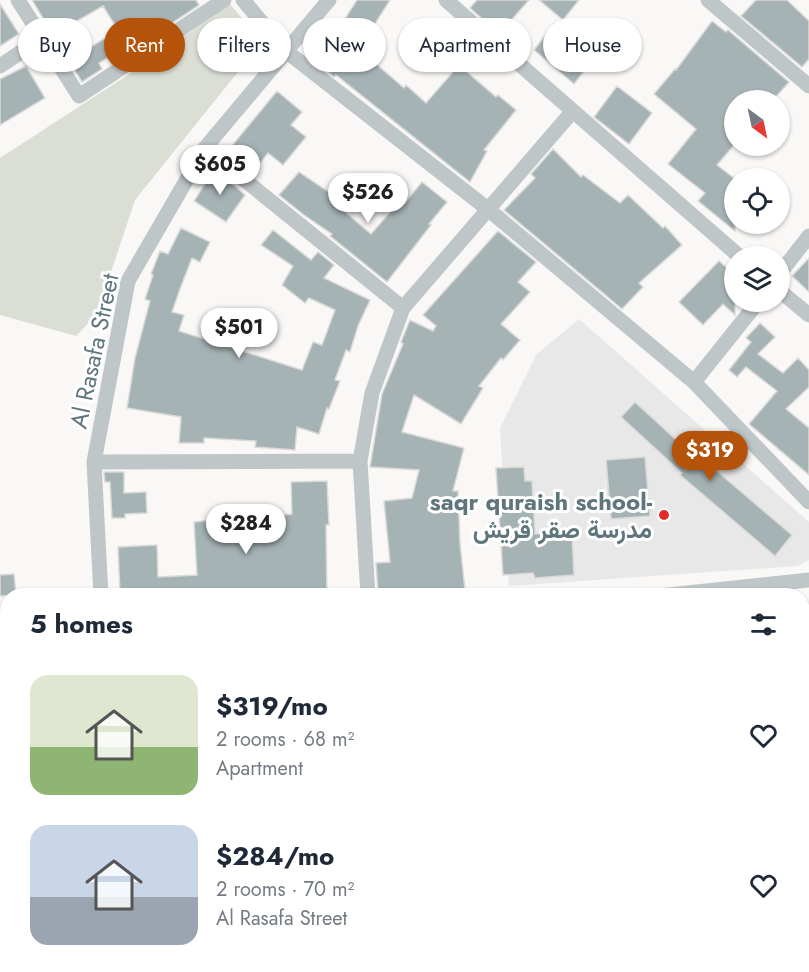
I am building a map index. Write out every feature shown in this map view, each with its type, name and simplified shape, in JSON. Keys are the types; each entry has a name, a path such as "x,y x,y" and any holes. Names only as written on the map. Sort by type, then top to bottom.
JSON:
{"street":[{"path":"18,0 29,18"},
{"path":"64,72 79,96 224,0"},
{"path":"243,0 258,18"},
{"name":"Al Rasafa Street","path":"291,45 329,0"},
{"path":"446,0 727,246"},
{"path":"708,0 809,86"},
{"path":"0,66 18,54"},
{"path":"291,55 489,210 694,382 809,502"},
{"name":"Al Rasafa Street","path":"101,588 94,462 128,280 205,148 268,72"},
{"path":"368,588 360,461 372,393 403,308 572,112"},
{"path":"205,148 403,308"},
{"path":"790,260 809,236"},
{"path":"790,299 809,315"},
{"path":"694,382 750,312"},
{"path":"94,462 360,461"},
{"path":"734,588 809,580"}],"shaded area":[{"path":"230,4 242,18 210,18"},
{"path":"197,27 197,72 238,72 135,200 97,314 76,336 0,315 0,158 132,72 185,72 185,35"},
{"path":"579,319 809,522 809,560 798,566 509,586 500,428 536,355"}],"building":[{"path":"32,0 196,0 199,5 180,18 110,18 103,6 82,18 43,18"},
{"path":"357,0 390,0 379,18 346,18"},
{"path":"477,0 529,0 513,18 481,18 470,8"},
{"path":"539,0 579,0 565,18 561,18"},
{"path":"756,0 787,0 809,21 809,59 802,67 741,16"},
{"path":"0,4 18,35 0,46"},
{"path":"712,21 726,32 728,30 789,82 782,90 724,90 725,156 717,165 724,170 724,222 698,201 705,193 668,164 696,129 654,94 676,70"},
{"path":"543,38 543,58 534,50"},
{"path":"104,39 104,60 99,63 102,69 82,82 76,72 92,72 92,46"},
{"path":"18,70 18,72 30,72 45,98 0,125 0,79"},
{"path":"328,72 386,72 404,88 406,85 426,103 453,72 467,72 496,97 498,95 516,110 484,150 487,151 470,182 336,75 334,77"},
{"path":"560,72 583,72 574,84"},
{"path":"617,86 652,113 629,144 594,117"},
{"path":"277,91 302,112 291,125 306,137 283,165 268,153 252,173 226,153"},
{"path":"553,149 581,177 583,175 620,203 628,195 663,228 665,226 682,245 639,283 643,287 622,309 504,210 535,178 531,174"},
{"path":"215,169 245,195 226,222 194,201"},
{"path":"299,172 339,199 336,204 371,234 400,201 404,204 422,182 447,202 387,282 330,236 332,234 279,195"},
{"path":"181,228 210,242 200,262 192,258 180,289 172,312 184,315 179,331 302,370 313,342 322,345 335,310 309,298 305,303 282,285 293,266 261,245 273,230 311,260 318,252 334,265 324,278 370,300 358,326 350,352 346,350 335,380 340,381 329,409 327,408 319,434 297,427 295,450 255,447 256,441 204,438 204,443 179,443 181,417 127,408 135,358 150,301 145,299 153,275 151,274 160,251 168,254"},
{"path":"498,231 536,262 518,282 530,292 501,324 520,340 503,360 501,358 479,386 483,388 461,424 414,395 402,432 464,448 453,491 458,491 465,588 378,588 376,563 390,562 384,501 412,498 419,470 370,467 382,394 403,344 401,342 410,320 433,331 436,326 423,315"},
{"path":"809,258 809,292 792,276"},
{"path":"719,261 724,265 724,305 703,325 679,302"},
{"path":"760,323 775,337 758,354 783,373 798,358 809,370 809,387 786,409 809,428 809,475 749,424 777,391 746,367 737,377 729,370 751,342 746,338"},
{"path":"635,402 696,458 698,455 792,535 775,556 680,475 682,473 621,417"},
{"path":"645,457 650,516 611,519 606,460"},
{"path":"524,467 525,481 532,481 535,534 572,532 574,575 535,578 533,573 503,575 496,468"},
{"path":"104,472 124,472 124,493 146,492 147,513 125,514 125,518 112,518 110,482 105,482"},
{"path":"327,481 329,525 326,525 327,588 120,588 118,547 157,545 158,577 197,575 194,522 213,520 213,523 292,514 291,482"},
{"path":"14,574 15,588 0,588 0,575"}],"place":[{"name":"saqr quraish school- مدرسة صقر قريش","path":"664,515"}]}
